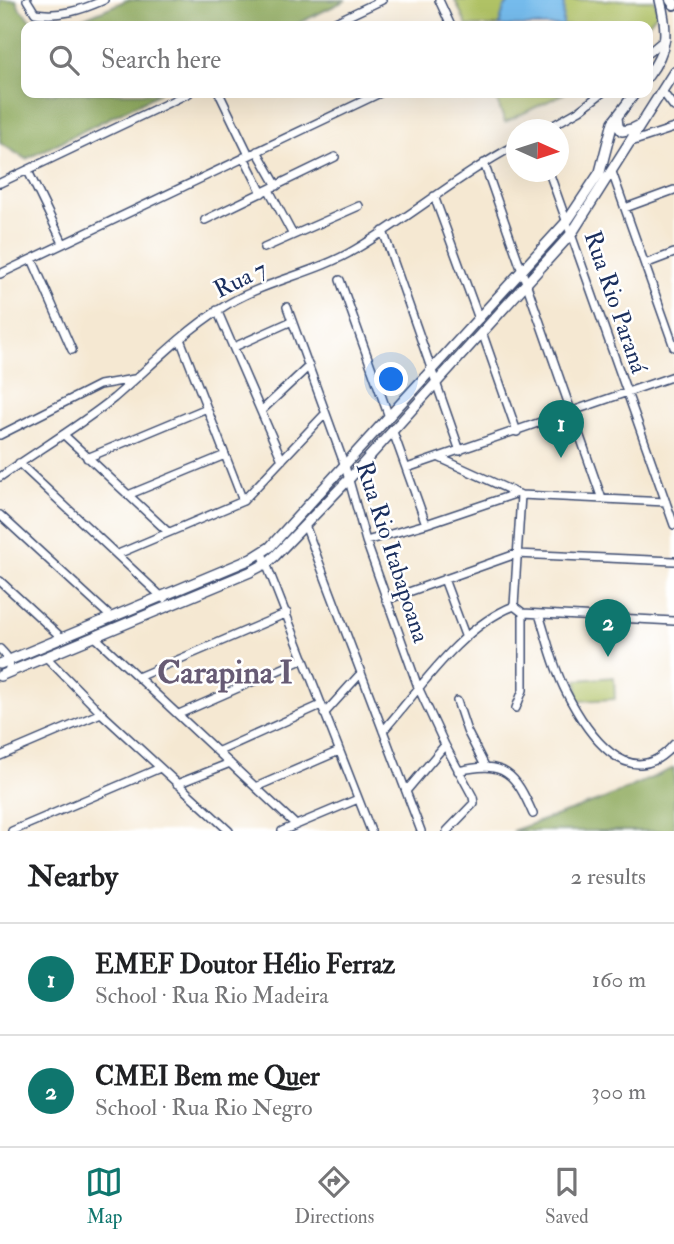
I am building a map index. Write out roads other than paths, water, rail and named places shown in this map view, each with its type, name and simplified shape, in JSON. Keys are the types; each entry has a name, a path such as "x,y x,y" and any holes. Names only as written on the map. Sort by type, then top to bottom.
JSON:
{"main road":[{"path":"671,0 674,4"}],"street":[{"path":"27,0 35,13 51,15 68,13 104,0"},
{"path":"338,21 382,0"},
{"path":"439,0 449,21"},
{"path":"653,68 663,52 666,38 660,0"},
{"path":"653,49 666,38"},
{"path":"3,675 267,563 349,479 572,233 674,72"},
{"path":"662,91 674,107"},
{"path":"0,183 179,98"},
{"path":"221,98 247,156 293,235"},
{"path":"0,274 369,98"},
{"path":"564,119 596,98"},
{"path":"0,664 262,553 345,466 568,220 600,172 610,128 631,98"},
{"path":"617,115 618,126 622,131 632,130 642,124"},
{"path":"631,142 674,128"},
{"path":"257,151 277,186"},
{"name":"Rua 7","path":"0,477 92,415 217,310 253,290 338,258 506,151"},
{"path":"205,220 335,157"},
{"path":"484,163 602,499"},
{"path":"28,171 63,243"},
{"path":"612,172 674,347"},
{"name":"Rua Rio Paraná","path":"553,182 674,526"},
{"path":"625,208 674,191"},
{"path":"434,197 479,319"},
{"path":"264,248 359,206"},
{"path":"383,231 460,451"},
{"path":"645,264 674,253"},
{"path":"32,259 72,350"},
{"path":"340,280 389,417"},
{"name":"Rua Rio Itabapoana","path":"287,307 345,466 366,541 418,688 471,792 474,803 447,831"},
{"path":"217,310 282,460"},
{"path":"664,319 674,315"},
{"path":"234,346 292,321"},
{"path":"482,332 516,432"},
{"path":"180,339 243,501"},
{"path":"261,411 309,366"},
{"path":"407,468 674,376"},
{"path":"0,435 99,385 136,379"},
{"path":"87,458 206,408"},
{"path":"118,554 243,501 325,414"},
{"path":"392,429 426,524"},
{"path":"64,435 168,532"},
{"path":"128,495 225,454"},
{"path":"440,458 518,495"},
{"path":"19,463 169,604"},
{"path":"366,541 518,495 666,502"},
{"path":"514,606 518,495"},
{"path":"0,515 111,618"},
{"path":"305,525 421,831"},
{"path":"262,553 371,831"},
{"path":"386,600 516,554 674,561"},
{"path":"444,579 466,638"},
{"path":"0,581 63,639"},
{"path":"514,606 523,613 674,621"},
{"path":"383,731 418,688 466,638 494,615 514,606"},
{"path":"138,677 287,613"},
{"path":"516,708 523,690 523,613"},
{"path":"539,614 565,690 609,753 623,761 646,763 657,760 674,744"},
{"path":"95,637 296,825"},
{"path":"0,649 10,660 11,666 3,675"},
{"path":"46,657 101,713 229,831"},
{"path":"179,715 304,659"},
{"path":"324,714 360,673"},
{"path":"457,701 467,732 485,766"},
{"path":"219,751 321,705"},
{"path":"0,756 101,713"},
{"path":"407,790 445,745"},
{"path":"256,787 339,751"},
{"path":"177,784 230,763"},
{"path":"458,771 485,766 498,768 509,774 522,790 533,814"},
{"path":"12,831 160,768"},
{"path":"282,831 358,799"}],"water":[{"path":"511,0 560,0 564,3 563,21 500,21 504,8"}],"place":[{"name":"EMEF Doutor Hélio Ferraz","path":"561,458"},
{"name":"CMEI Bem me Quer","path":"608,657"}],"district":[{"name":"Carapina I","path":"225,672"}]}
